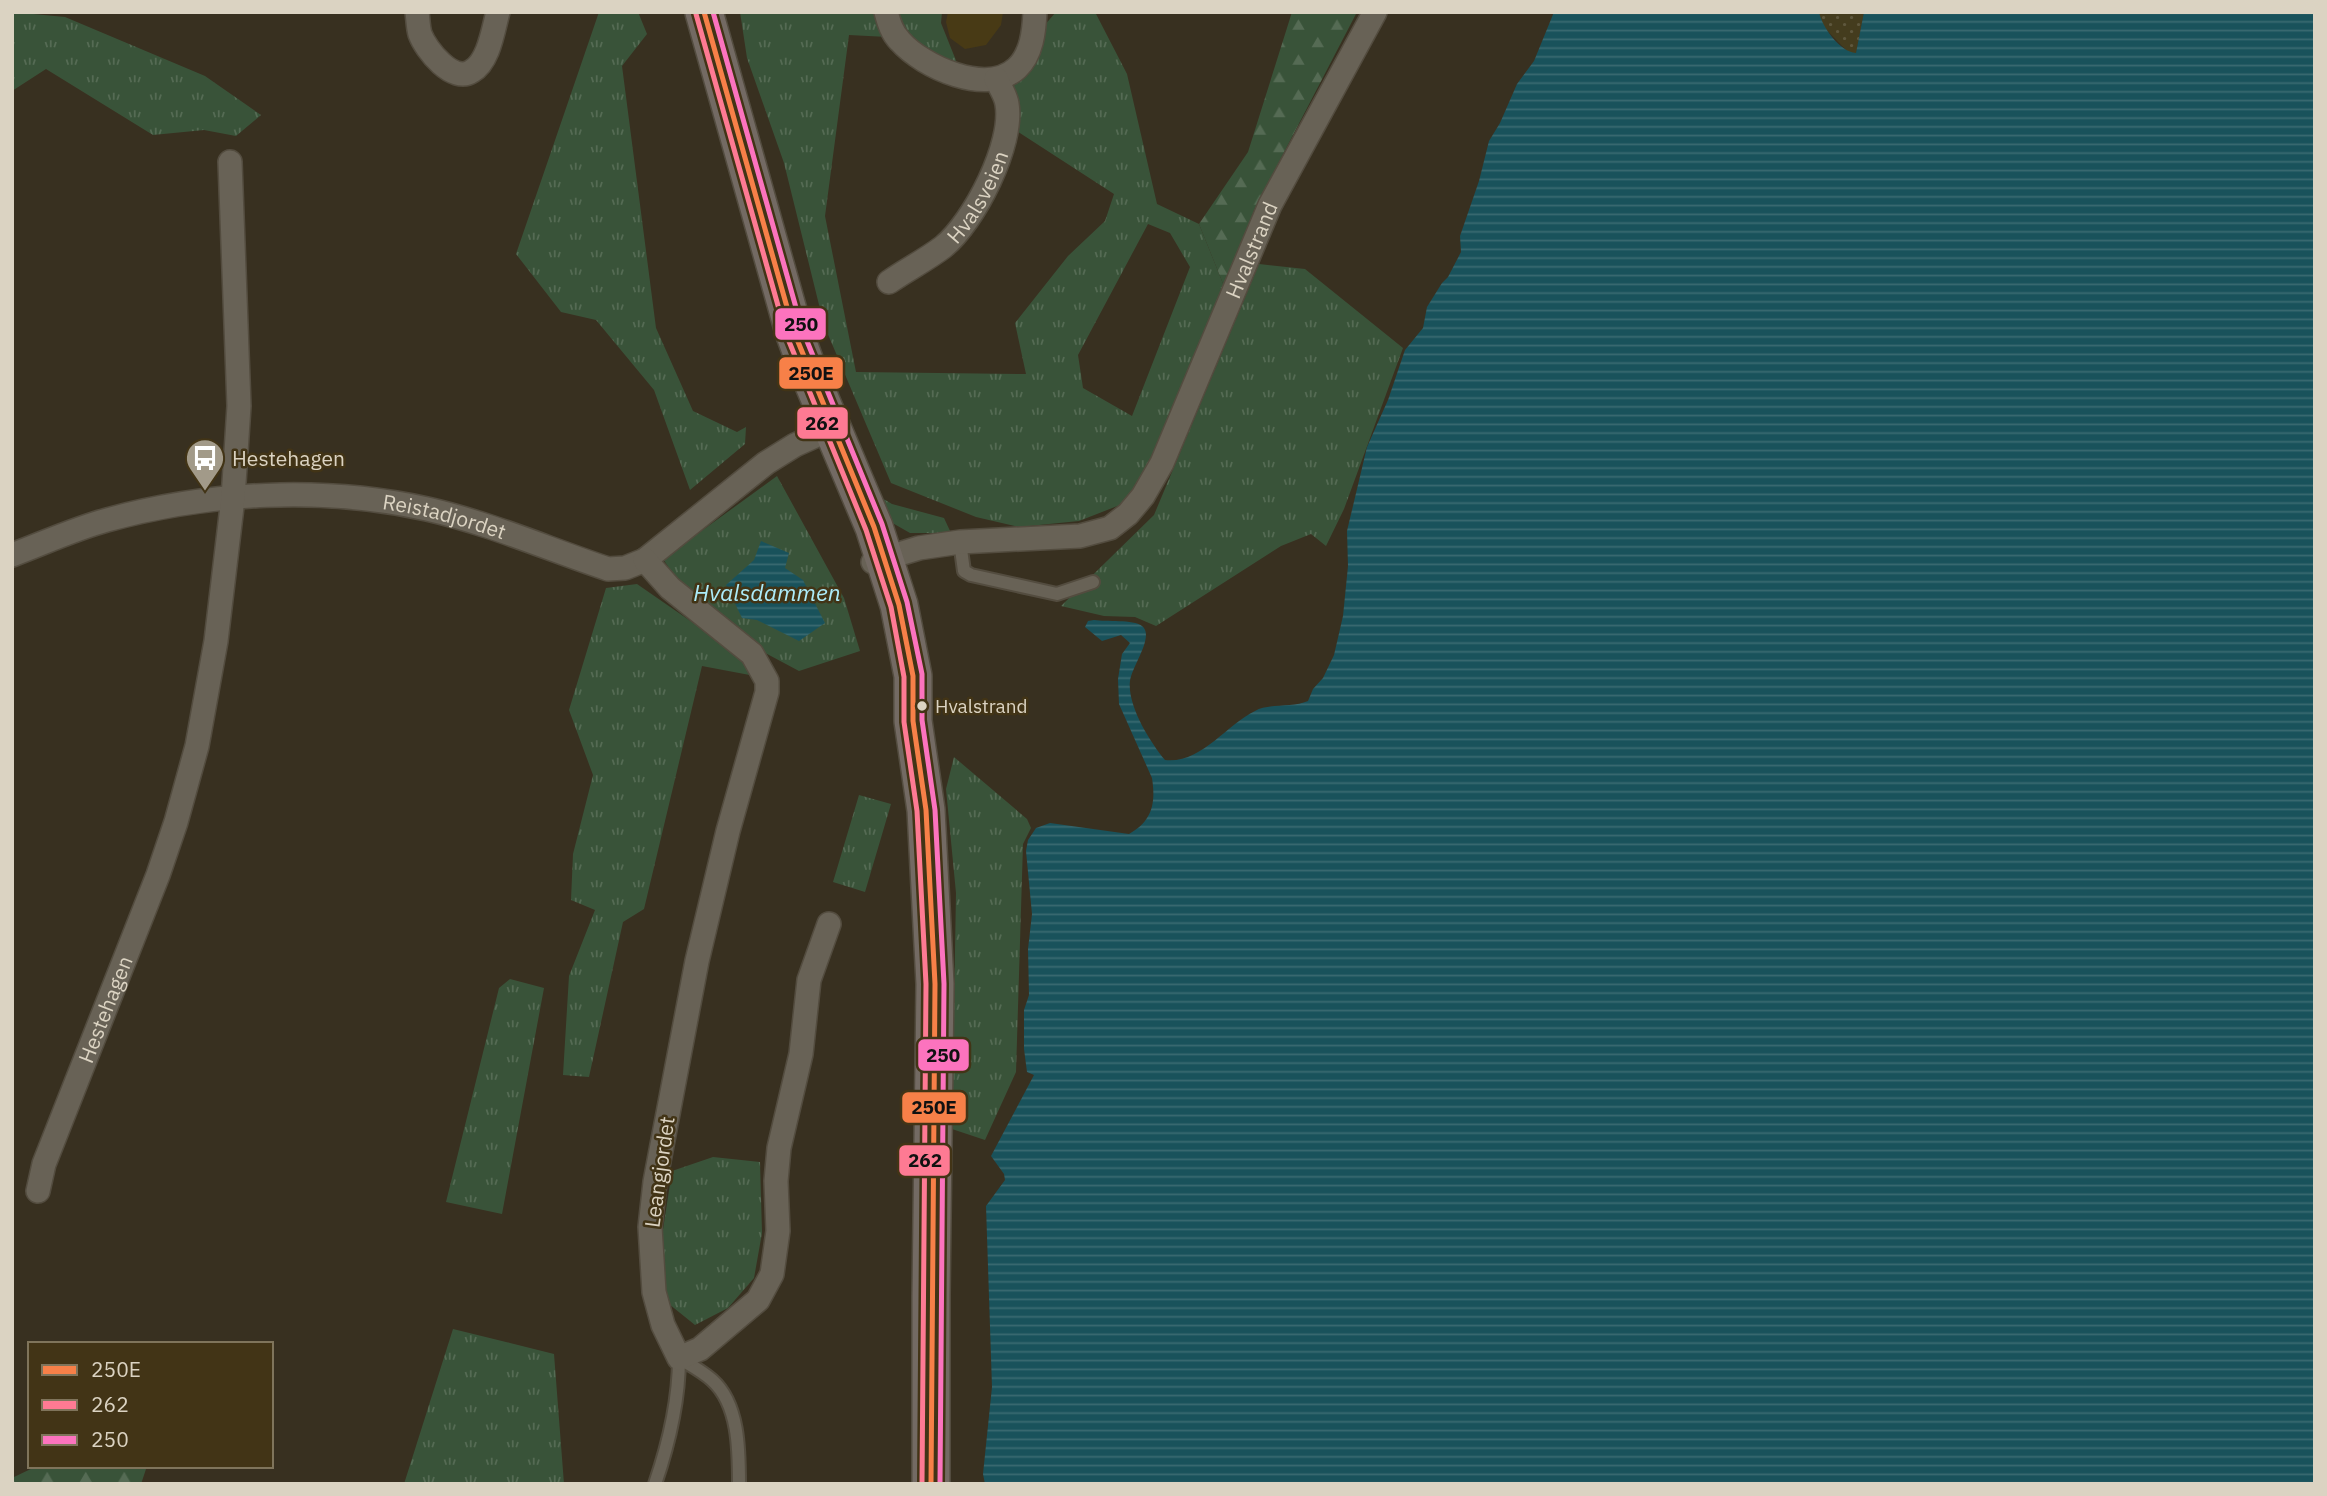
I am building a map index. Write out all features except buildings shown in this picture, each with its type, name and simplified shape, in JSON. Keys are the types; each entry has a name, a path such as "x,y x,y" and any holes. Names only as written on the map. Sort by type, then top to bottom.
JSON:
{"main road":[{"path":"683,12 721,122 760,300 787,382 822,433"},
{"path":"704,12 794,332 809,373 822,433 876,562 895,681 913,721 926,810 935,984 931,1484"}],"street":[{"path":"417,12 421,35 437,61 449,70 464,75 474,71 486,51 498,12"},
{"path":"886,12 898,40 915,56 939,69 973,78 996,79 1017,68 1029,50 1034,32 1035,12"},
{"name":"Hvalstrand","path":"876,562 919,548 960,542 1080,536 1110,528 1128,514 1143,496 1162,463 1270,205 1375,12"},
{"name":"Hvalsveien","path":"889,282 944,246 984,193 1001,154 1006,129 1007,103 996,79"},
{"name":"Hestehagen","path":"38,1191 44,1164 158,875 197,746 213,654 233,498 239,406 230,162"},
{"name":"Reistadjordet","path":"12,555 108,520 197,502 281,494 350,497 426,509 500,530 608,569 625,568 645,560 766,463 822,433"},
{"name":"Leangjordet","path":"645,560 670,588 752,654 767,681 764,703 728,831 697,961 655,1182 650,1227 654,1292 663,1325 679,1358"},
{"path":"679,1358 700,1349 758,1300 772,1274 778,1231 776,1181 779,1148 801,1054 809,980 829,924"}],"lane":[{"path":"960,542 964,571 971,575 1057,594 1093,582"},
{"path":"655,1484 668,1446 679,1387 679,1358"},
{"path":"679,1358 711,1379 723,1392 732,1415 739,1458 739,1484"}],"shaded area":[{"path":"948,12 1003,12 1001,25 986,45 965,49 950,38 946,22"}],"green space":[{"path":"12,12 65,17 205,76 261,115 236,136 204,130 153,135 46,69 12,91"},
{"path":"599,12 638,12 647,34 622,66 656,328 693,411 737,432 746,427 745,444 690,490 654,390 596,320 561,312 516,254"},
{"path":"740,12 942,12 941,23 959,68 984,74 1011,64 1056,12 1095,12 1127,74 1157,204 1199,224 1226,291 1150,466 1125,503 1079,521 1019,527 976,517 891,483 824,325 784,163 747,58","holes":["849,35 888,37 1015,98 1012,128 1114,194 1105,221 1068,256 1015,323 1026,374 856,372 825,216","1148,224 1170,233 1190,267 1132,416 1083,388 1078,355"]},
{"path":"1292,12 1357,12 1254,210 1226,291 1199,224 1248,152"},
{"path":"1259,264 1305,269 1403,348 1344,509 1326,546 1311,534 1281,546 1156,626 1135,617 1104,616 1061,606 1154,515"},
{"path":"777,476 844,598 860,651 799,671 756,648 678,581 663,559"},
{"path":"875,494 892,504 944,518 951,533 910,533 882,517"},
{"path":"637,584 741,656 755,676 702,666 644,909 623,922 589,1077 563,1075 569,976 595,910 571,900 573,854 593,775 569,710 606,588"},
{"path":"954,757 1027,819 1031,828 1023,844 1016,1072 985,1140 952,1129 956,893 946,789"},
{"path":"859,795 891,804 865,892 833,882"},
{"path":"510,979 544,988 502,1214 446,1202 499,988"},
{"path":"713,1157 760,1162 762,1233 754,1278 728,1308 695,1325 664,1300 658,1262 672,1171"},
{"path":"453,1329 554,1354 564,1484 404,1484"},
{"path":"33,1468 146,1468 141,1484 12,1484 12,1478"}],"sand":[{"path":"1819,12 1864,12 1856,54 1849,53 1819,22"}],"water":[{"path":"1554,12 1819,12 1824,25 1838,44 1856,53 1864,12 2315,12 2315,1484 985,1484 983,1474 992,1387 986,1206 1005,1180 1004,1174 991,1156 1034,1075 1027,1072 1024,1049 1024,1010 1029,995 1028,949 1032,914 1026,851 1028,840 1036,828 1050,823 1129,834 1143,823 1153,804 1152,778 1119,704 1118,679 1122,654 1130,643 1121,635 1102,641 1085,627 1088,621 1094,620 1132,622 1142,626 1146,637 1130,681 1130,691 1141,723 1165,760 1178,760 1202,750 1244,717 1261,709 1308,701 1334,655 1343,616 1348,566 1347,531 1367,447 1388,400 1405,350 1423,328 1427,307 1461,252 1460,236 1479,181 1489,141 1517,84 1534,61"},
{"name":"Hvalsdammen","path":"761,541 789,553 785,568 803,580 825,623 799,641 757,620 742,618 726,585 754,560"}],"transit line":[{"name":"250E","path":"704,12 794,332 874,527 899,605 913,676 913,721 926,810 935,984 931,1484"},
{"name":"250","path":"713,12 802,329 882,524 907,602 922,674 922,720 935,810 944,984 940,1484"},
{"name":"262","path":"696,14 786,334 866,530 891,607 904,677 904,722 917,811 926,984 922,1484"}],"place":[{"name":"Hestehagen","path":"205,492"},
{"name":"Hvalstrand","path":"922,706"}]}
